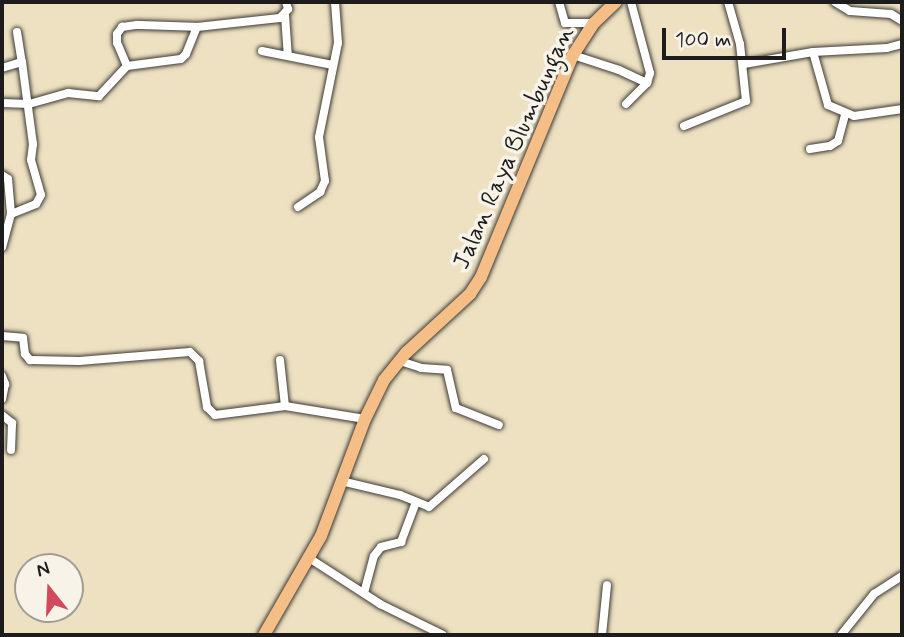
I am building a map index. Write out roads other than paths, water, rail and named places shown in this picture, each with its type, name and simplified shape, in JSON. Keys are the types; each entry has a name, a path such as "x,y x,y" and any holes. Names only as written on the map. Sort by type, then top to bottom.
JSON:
{"main road":[{"name":"Jalan Raya Blumbungan","path":"264,635 325,527 365,419 384,380 400,361 470,294 488,266 573,55 594,23 615,2"}],"street":[{"path":"286,2 288,54"},
{"path":"298,207 320,192 325,181 320,154 320,120 338,27 335,2"},
{"path":"559,2 565,23 594,23"},
{"path":"626,104 647,83 650,73 631,2"},
{"path":"684,126 746,101 744,64 728,2"},
{"path":"835,2 850,11 891,14 902,21"},
{"path":"127,66 117,43 117,34 122,27 197,27 280,18 285,15"},
{"path":"2,103 29,104 57,94 78,92 96,96 127,66 184,58 197,27"},
{"path":"11,214 36,204 41,195 31,160 33,144 29,104 17,32"},
{"path":"744,64 813,52 902,44"},
{"path":"262,51 288,54 332,65"},
{"path":"813,52 824,99 828,105 845,114 863,117 902,108"},
{"path":"573,55 619,69 647,83"},
{"path":"2,68 22,62"},
{"path":"810,149 830,146 838,141 845,114"},
{"path":"2,175 8,179 11,214 3,231 2,247"},
{"path":"2,336 23,338 25,354 30,360 79,361 190,352 199,361 207,407 215,415 285,406 365,419"},
{"path":"280,360 285,406"},
{"path":"400,361 421,368 447,370 451,398 456,408 499,425"},
{"path":"2,376 5,384 2,399"},
{"path":"2,415 12,423 11,450"},
{"path":"341,481 429,507 435,505 484,459"},
{"path":"364,593 374,556 381,547 396,545 401,541 416,502"},
{"path":"309,558 364,593 443,635"},
{"path":"841,635 874,594 902,576"},
{"path":"602,635 607,585"}]}
